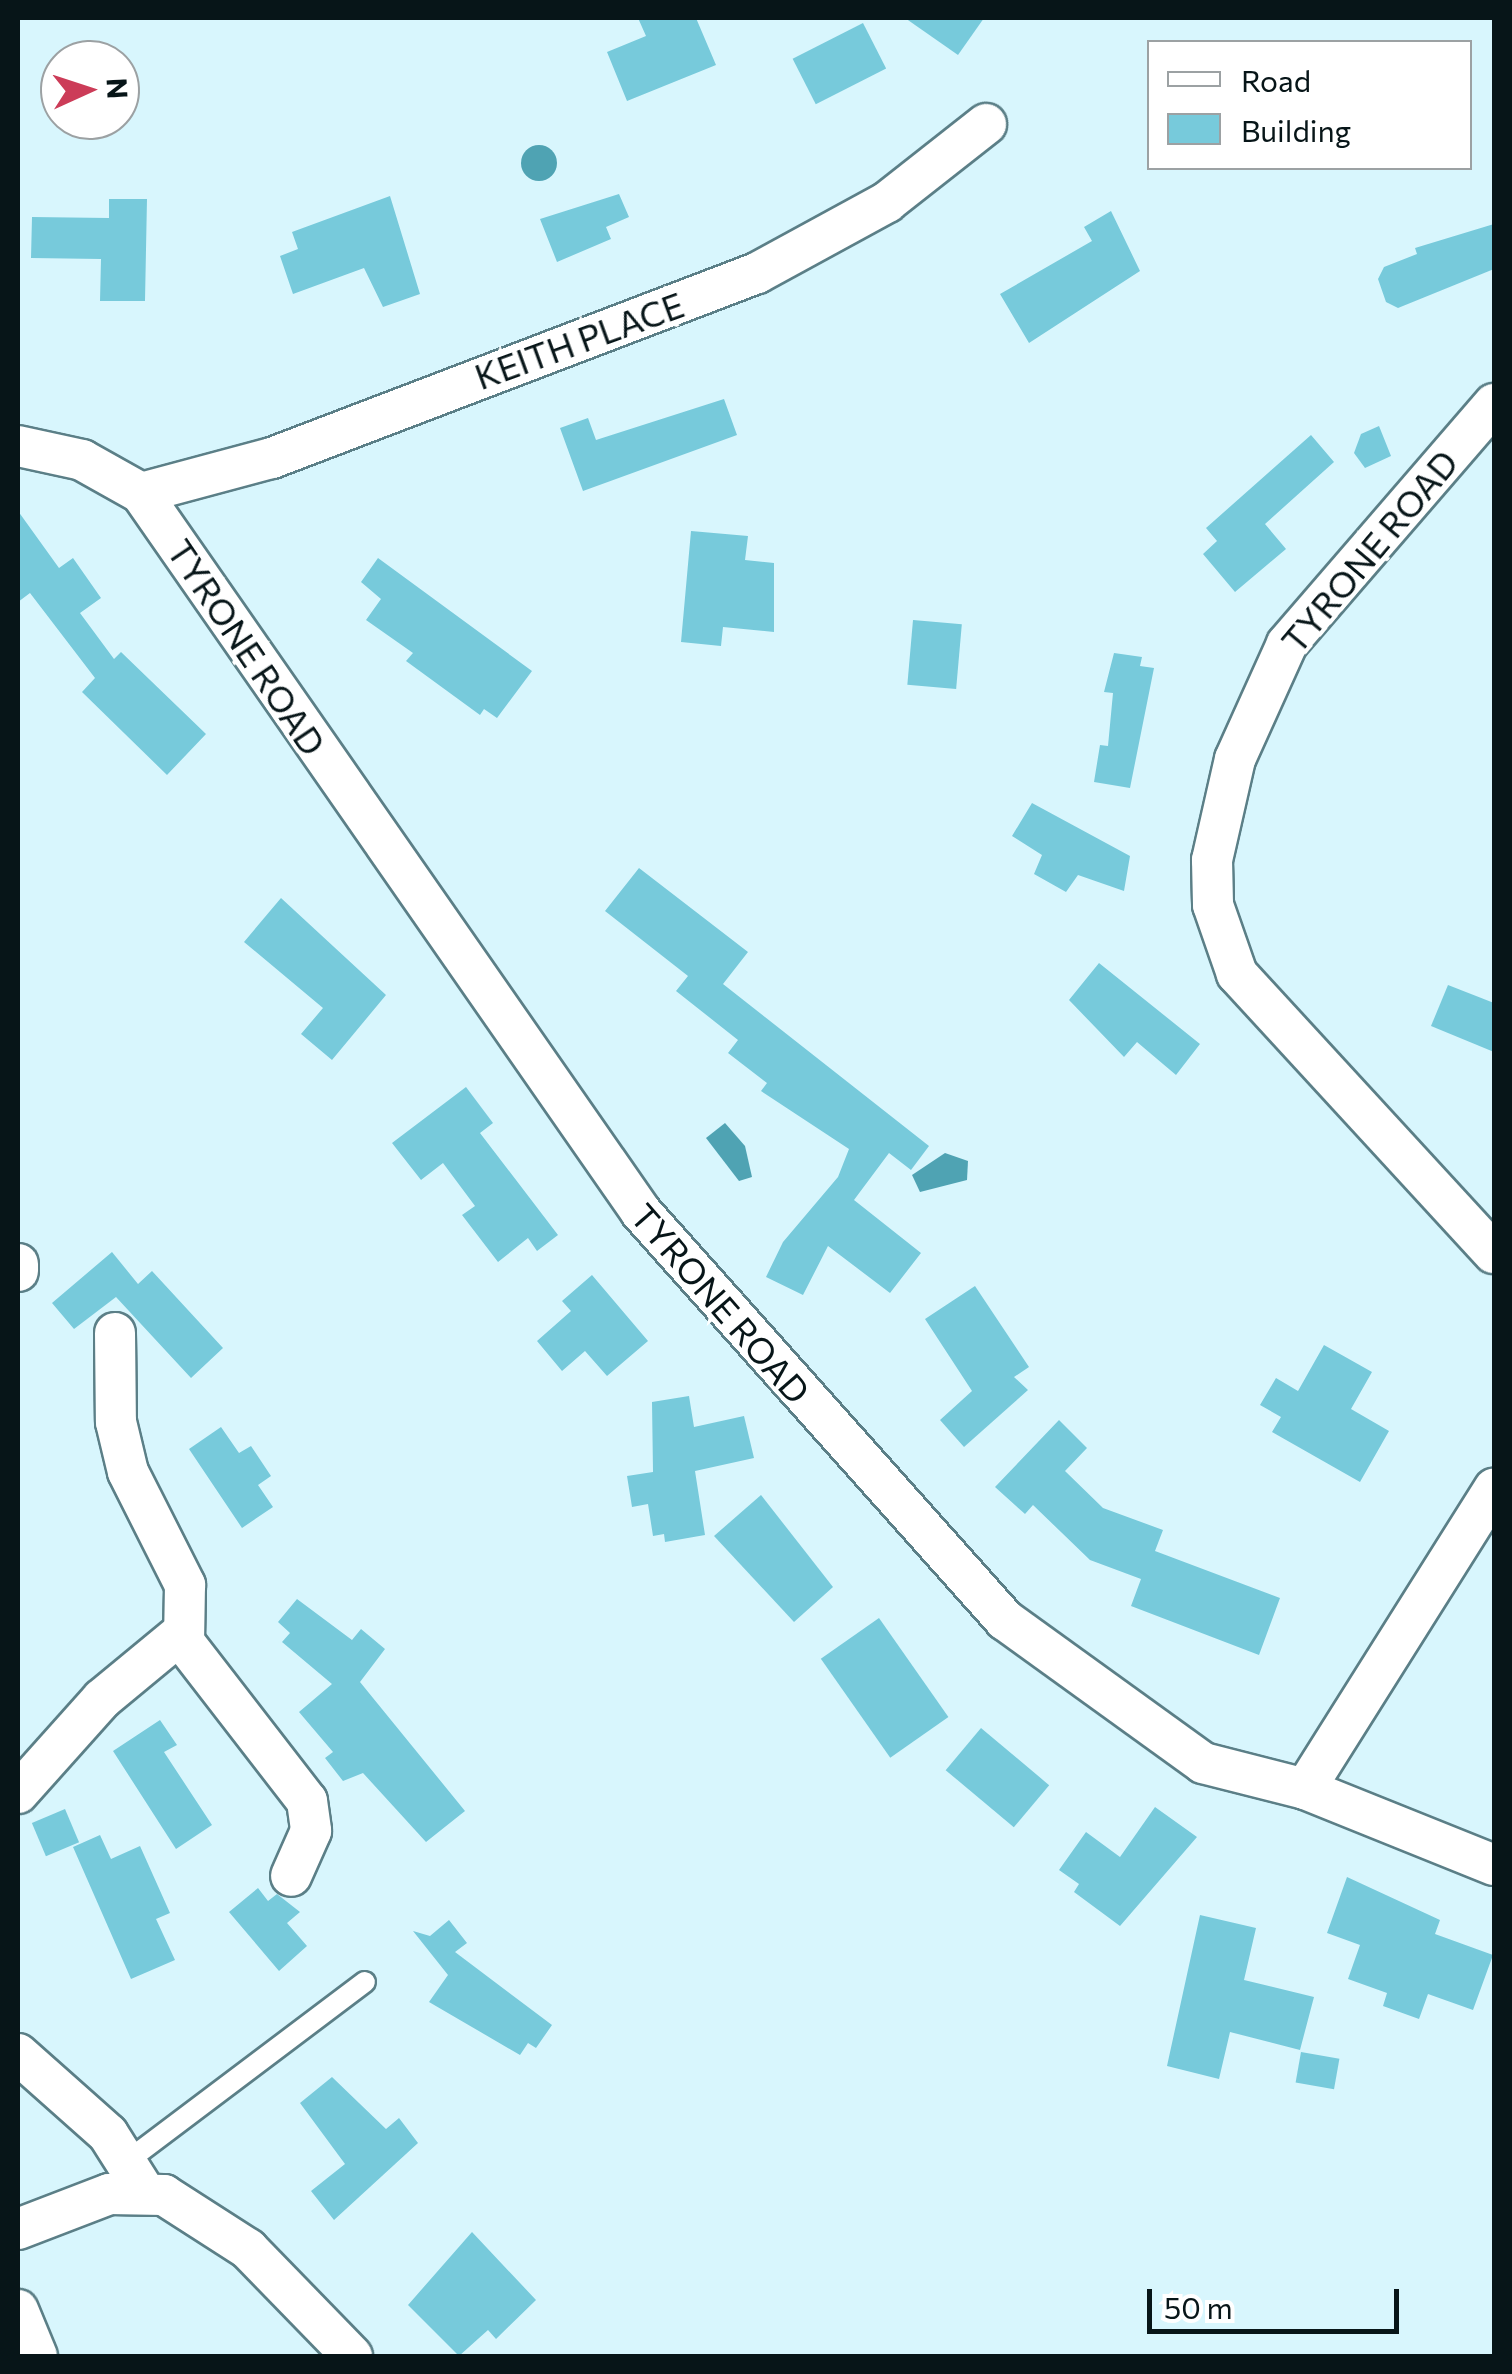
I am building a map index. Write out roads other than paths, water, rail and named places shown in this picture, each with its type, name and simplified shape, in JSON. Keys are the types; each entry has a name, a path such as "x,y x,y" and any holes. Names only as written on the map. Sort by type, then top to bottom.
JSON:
{"street":[{"name":"KEITH PLACE","path":"141,493 272,458 757,273 888,202 986,124"},
{"name":"TYRONE ROAD","path":"1494,404 1287,644 1236,759 1212,860 1213,904 1236,974 1494,1253"},
{"name":"TYRONE ROAD","path":"18,446 82,460 141,493 641,1212 916,1528 1033,1646 1143,1726 1224,1772 1305,1789 1494,1865"},
{"path":"115,1334 110,1379 120,1439 128,1472 185,1585 182,1632 191,1654 308,1801 311,1831 291,1876"},
{"path":"1305,1789 1494,1489"},
{"path":"18,1793 102,1699 182,1632"},
{"path":"18,2054 108,2134 135,2177 226,2231 352,2356"},
{"path":"18,2229 135,2177"},
{"path":"18,2310 37,2356"}],"lane":[{"path":"135,2177 365,1982"}],"water":[{"path":"539,145 552,150 557,163 552,176 539,181 526,176 521,163 526,150"},
{"path":"725,1123 745,1146 752,1177 739,1181 706,1138"},
{"path":"945,1153 968,1161 967,1180 920,1192 912,1175"}]}
